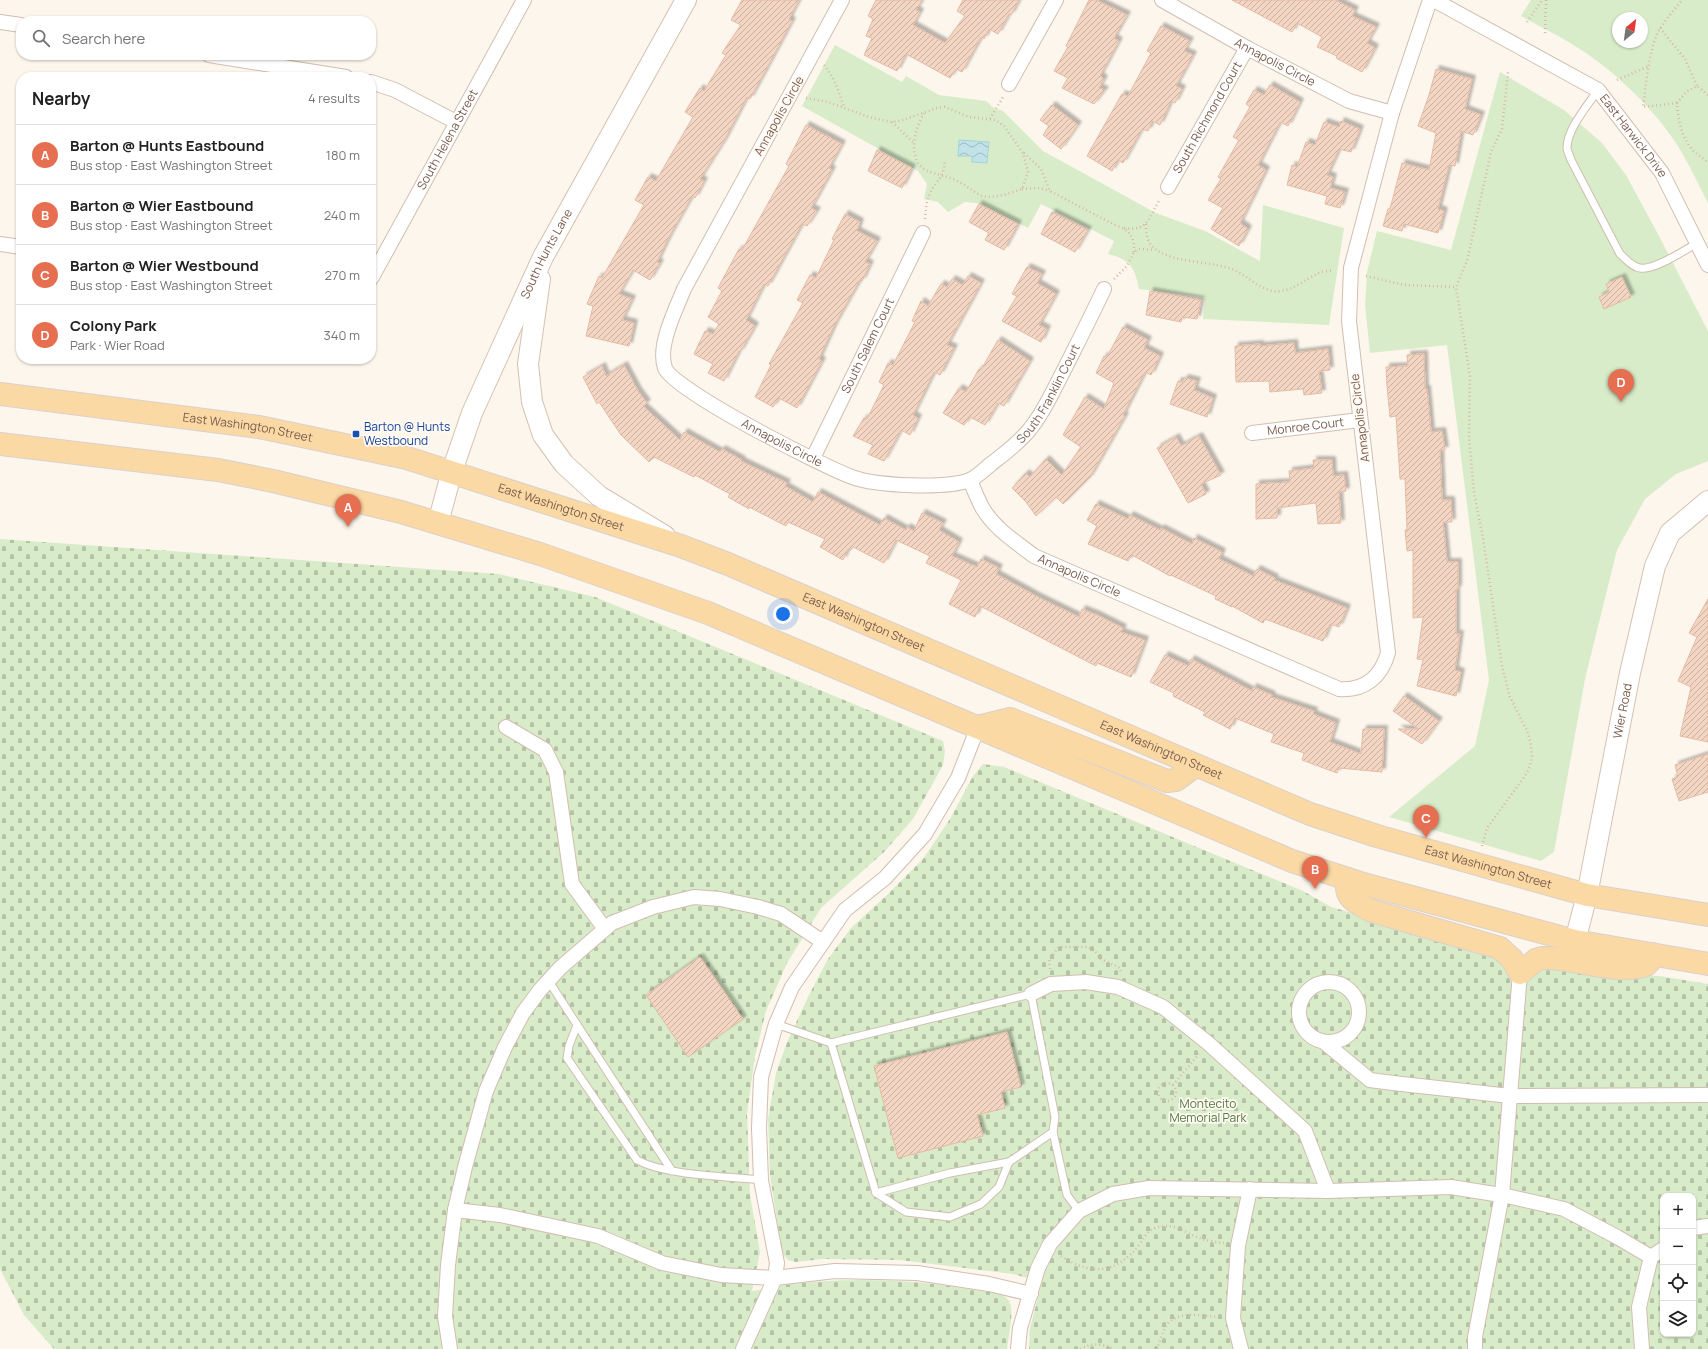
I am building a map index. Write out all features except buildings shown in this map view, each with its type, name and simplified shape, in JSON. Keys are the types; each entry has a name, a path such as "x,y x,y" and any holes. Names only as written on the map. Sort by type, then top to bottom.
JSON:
{"main road":[{"name":"South Hunts Lane","path":"438,523 452,471 472,413 543,257 686,0"},
{"path":"543,257 528,364 532,402 543,435 564,464 599,496 681,546"},
{"name":"East Washington Street","path":"0,394 259,427 407,458 452,471 681,546 728,564 1195,766 1310,814 1377,836 1587,895 1708,915"},
{"path":"0,444 218,470 288,484 401,512 540,554 708,614 1292,861 1348,879 1575,941 1708,964"},
{"name":"Wier Road","path":"1575,941 1587,895 1630,673 1655,566 1670,533 1708,501"},
{"path":"978,727 1010,720 1167,781 1176,780 1195,766"},
{"path":"1348,879 1346,886 1347,892 1350,898 1358,904 1372,911 1500,948 1512,958 1520,973 1536,960 1542,958 1607,967 1628,968 1646,965 1650,961 1651,954"}],"street":[{"name":"South Helena Street","path":"376,270 524,0"},
{"name":"Annapolis Circle","path":"842,0 684,289 668,332 663,351 665,369 676,381 693,393 767,436 853,478 887,484 920,486 970,480 983,509 995,525 1008,537 1034,556 1339,689 1351,690 1364,685 1378,675 1384,666 1388,653 1349,321 1351,268 1392,113 1430,0"},
{"path":"1010,84 1056,0"},
{"name":"Annapolis Circle","path":"1162,0 1247,48 1349,101 1392,113"},
{"name":"East Harwick Drive","path":"1434,0 1598,90 1662,173 1708,265"},
{"path":"0,22 16,24"},
{"name":"South Richmond Court","path":"1168,187 1247,48"},
{"path":"240,60 315,72"},
{"path":"376,84 395,90 456,122"},
{"name":"South Salem Court","path":"813,458 923,233"},
{"path":"0,244 16,246"},
{"name":"South Franklin Court","path":"970,480 1011,448 1030,430 1045,407 1104,289"},
{"name":"Monroe Court","path":"1252,433 1360,420"},
{"path":"506,727 546,750 556,772 572,884 605,929"},
{"path":"743,1349 775,1278 777,1263 761,1180 759,1128 761,1077 776,1024 792,987 845,910 885,878 925,834 958,778 978,727"},
{"path":"450,1349 445,1316 448,1265 455,1210 465,1167 486,1091 505,1047 523,1013 548,980 612,923 653,907 694,897 727,900 781,914 823,942"},
{"path":"1475,1349 1475,1337 1502,1195 1520,973"},
{"path":"1031,994 1051,984 1086,982 1118,987 1163,1007 1208,1043 1305,1131 1328,1191"},
{"path":"1324,1042 1334,1042 1344,1039 1357,1024 1359,1014 1358,1005 1348,988 1329,982 1319,983 1310,988 1303,995 1299,1004 1298,1014 1301,1024 1306,1033 1315,1039 1324,1042 1370,1080 1510,1096 1708,1095"},
{"path":"1018,1349 1020,1328 1038,1268 1050,1244 1079,1210 1114,1194 1149,1188 1328,1191 1451,1187 1502,1195 1564,1209 1651,1257"},
{"path":"1241,1349 1233,1318 1238,1246 1250,1189"},
{"path":"455,1210 500,1215 598,1236 662,1263 720,1275 775,1278 835,1271 917,1273 989,1284 1031,1294"},
{"path":"1696,1228 1708,1226"},
{"path":"1642,1349 1639,1307 1651,1257 1660,1251"}],"lane":[{"path":"1598,90 1574,127 1567,148 1571,160 1620,254 1630,264 1641,269 1654,266 1697,243"},
{"path":"548,980 672,1171"},
{"path":"776,1024 831,1043 1031,994 1054,1117 1053,1132 1067,1195 1079,1210"},
{"path":"577,1025 569,1046 567,1058 637,1160 646,1165 672,1171 761,1180"},
{"path":"831,1043 876,1193 906,1212 950,1217 980,1204 999,1187 1009,1162"},
{"path":"876,1193 950,1173 1009,1162 1053,1132"}],"path":[{"path":"1527,22 1542,0"},
{"path":"1545,33 1546,0"},
{"path":"1682,0 1660,28 1656,38 1649,66 1643,107 1677,103 1686,92 1697,86"},
{"path":"1660,28 1686,59 1697,86 1708,96"},
{"path":"813,53 830,72 845,108"},
{"path":"1617,80 1649,66"},
{"path":"1481,848 1487,828 1530,766 1531,745 1528,732 1510,697 1502,666 1483,538 1474,493 1469,437 1470,376 1456,287 1467,261 1491,152 1502,130 1508,72"},
{"path":"990,119 1010,84"},
{"path":"790,96 828,102 872,118 892,122 900,121 937,108 945,107 969,117 996,120 1004,126 1023,153 1041,169 1050,191"},
{"path":"1677,103 1679,125 1684,136 1691,149 1708,163"},
{"path":"925,112 920,119 914,143 918,162 922,168 932,173 953,178 981,195 989,197 1011,193 1022,188 1039,188 1050,191 1115,225 1134,229 1141,228 1146,224 1168,187"},
{"path":"892,122 914,143"},
{"path":"1022,188 1028,172 1023,153"},
{"path":"923,233 927,202 931,192 942,176 945,161"},
{"path":"1146,224 1146,236 1150,244 1156,250"},
{"path":"1124,228 1132,237 1134,252"},
{"path":"1104,289 1127,266 1134,252 1138,248 1156,250 1173,257 1228,267 1241,272 1268,290 1280,292 1295,286 1320,272 1334,270"},
{"path":"1364,275 1405,285 1456,287"},
{"path":"1051,984 1049,958 1054,951 1059,947 1088,947 1095,951 1101,959 1120,968 1121,971 1118,987"},
{"path":"1173,1085 1208,1043"},
{"path":"1168,1082 1173,1085 1176,1090 1175,1097 1170,1101 1161,1099 1158,1094 1160,1086 1168,1082"},
{"path":"1050,1244 1057,1253 1064,1258 1079,1266 1092,1269 1106,1269 1116,1266 1128,1257 1140,1244 1145,1234 1154,1228 1166,1226 1199,1238 1238,1246"},
{"path":"1157,1349 1165,1328 1171,1320 1178,1317 1186,1315 1233,1318"},
{"path":"1080,1349 1086,1346 1103,1344 1113,1349"}],"green space":[{"path":"1531,0 1708,0 1708,203 1685,157 1660,121 1634,93 1605,67 1562,38 1521,16"},
{"path":"835,45 902,82 906,76 939,95 986,101 994,108 1003,111 1043,151 1156,213 1205,231 1260,261 1263,205 1344,228 1329,325 1203,319 1205,297 1139,289 1136,275 1130,266 1122,259 1108,254 1114,241 1041,204 1028,228 977,203 965,202 948,212 938,202 924,199 927,184 918,171 802,106"},
{"path":"1500,72 1564,110 1602,143 1626,175 1708,331 1708,461 1676,474 1645,499 1617,550 1585,679 1554,852 1541,861 1389,817 1475,746 1489,680 1447,345 1370,353 1365,305 1367,272 1377,231 1451,250"},
{"path":"0,539 499,574 595,597 943,741 945,751 943,765 913,819 884,852 821,908 787,963 766,1011 755,1056 747,1113 750,1195 760,1252 752,1291 781,1285 837,1280 883,1280 930,1283 994,1293 1007,1298 1011,1305 1007,1349 54,1349 24,1315 0,1269"},
{"name":"Montecito Memorial Park","path":"983,764 1004,767 1303,891 1331,907 1491,952 1603,974 1659,976 1708,984 1708,1349 1029,1349 1030,1328 1042,1282 1013,1274 900,1260 822,1259 796,1262 788,1260 782,1253 770,1175 768,1119 776,1073 788,1040 828,959 851,928 923,859 950,819 973,776"}],"water":[{"path":"959,140 989,142 987,163 972,162 972,156 958,156"}],"place":[{"name":"Colony Park","path":"1621,402"},
{"name":"Barton @ Hunts Westbound","path":"356,434"},
{"name":"Barton @ Hunts Eastbound","path":"348,527"},
{"name":"Barton @ Wier Westbound","path":"1426,838"},
{"name":"Barton @ Wier Eastbound","path":"1315,889"}]}
